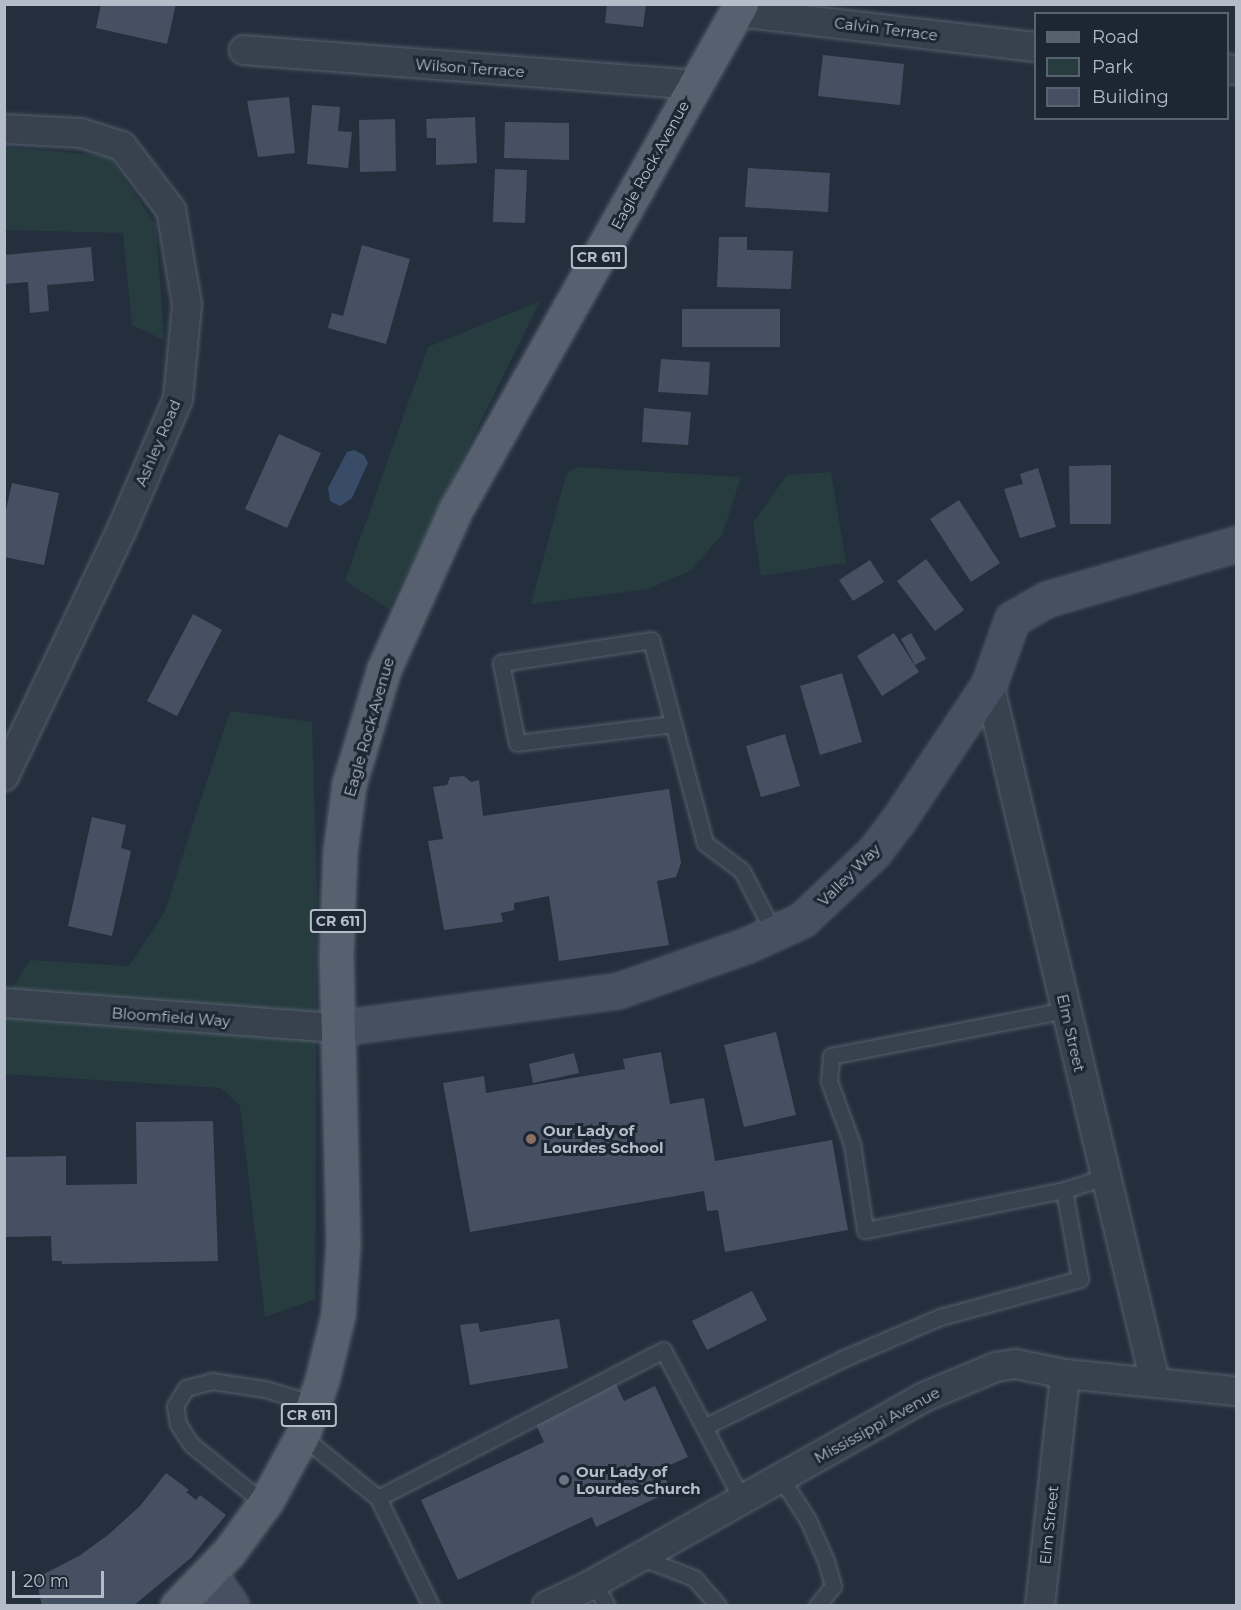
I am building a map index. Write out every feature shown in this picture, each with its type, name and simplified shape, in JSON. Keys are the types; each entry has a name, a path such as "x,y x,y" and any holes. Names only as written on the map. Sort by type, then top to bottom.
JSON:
{"main road":[{"name":"Eagle Rock Avenue","path":"177,1605 209,1574 265,1504 302,1436 314,1404 338,1315 344,1243 339,1029 340,852 349,784 384,669 456,509 739,8"}],"street":[{"name":"Calvin Terrace","path":"739,8 1034,47"},
{"name":"Wilson Terrace","path":"244,50 695,85"},
{"name":"Ashley Road","path":"4,129 81,133 122,146 171,210 186,305 178,399 122,529 4,776"},
{"name":"Valley Way","path":"339,1029 618,991 667,976 802,920 874,852 989,684 1012,619 1047,599 1236,544"},
{"name":"Elm Street","path":"989,684 1155,1383"},
{"name":"Bloomfield Way","path":"4,1003 339,1029"},
{"name":"Mississippi Avenue","path":"548,1605 601,1594 640,1557 924,1397 969,1377 1016,1364 1065,1374 1236,1391"},
{"name":"Elm Street","path":"1040,1605 1065,1374"},
{"path":"209,1574 231,1605"}],"lane":[{"path":"673,724 517,743 501,663 651,640 705,843 742,871 774,933"},
{"path":"1066,1010 831,1056 829,1081 852,1144 865,1230 1064,1190 1105,1177"},
{"path":"704,1427 842,1359 939,1317 1080,1279 1064,1190"},
{"path":"378,1498 663,1350 742,1500"},
{"path":"265,1504 191,1444 178,1424 176,1406 186,1388 212,1381 239,1385 314,1404"},
{"path":"302,1436 378,1498 431,1605"},
{"path":"781,1478 808,1520 831,1578 833,1586 817,1605"},
{"path":"640,1557 694,1578 718,1605"}],"green space":[{"path":"5,147 109,156 156,225 164,340 132,325 123,233 5,230"},
{"path":"540,301 389,609 345,581 428,347"},
{"path":"577,467 741,477 722,535 690,571 648,589 531,604 566,475"},
{"path":"831,472 846,563 761,576 753,523 787,475"},
{"path":"230,711 312,722 317,901 315,1299 265,1317 240,1106 221,1088 5,1074 4,1001 30,960 129,966 164,913"}],"water":[{"path":"354,450 364,455 368,463 352,498 340,506 330,501 328,488 347,452"}],"building":[{"path":"101,4 176,4 167,44 96,28"},
{"path":"607,4 646,4 643,27 605,23"},
{"path":"823,55 904,64 900,105 818,96"},
{"path":"289,97 295,153 258,157 247,101"},
{"path":"312,105 340,107 338,131 352,132 348,168 307,164"},
{"path":"475,117 477,163 436,165 436,138 427,138 426,119"},
{"path":"395,119 396,171 360,172 359,120"},
{"path":"505,122 569,123 569,160 504,158"},
{"path":"748,168 830,173 828,212 745,207"},
{"path":"495,169 527,170 525,223 493,222"},
{"path":"719,237 747,237 747,250 793,251 791,289 717,287"},
{"path":"362,245 410,259 386,344 328,328 332,313 343,316"},
{"path":"91,247 94,281 47,285 49,311 30,313 28,282 4,284 4,255"},
{"path":"682,309 780,309 780,347 682,347"},
{"path":"661,359 710,362 708,395 658,392"},
{"path":"644,408 691,412 688,445 642,442"},
{"path":"279,434 321,453 287,528 245,509"},
{"path":"1111,465 1111,524 1070,524 1069,466"},
{"path":"1038,468 1056,527 1020,538 1004,489 1023,484 1020,474"},
{"path":"12,483 59,493 44,565 4,557 4,519"},
{"path":"959,500 1000,563 971,582 930,519"},
{"path":"926,559 964,610 935,631 897,581"},
{"path":"870,560 884,582 853,601 839,580"},
{"path":"193,614 222,630 177,716 147,701"},
{"path":"894,633 919,672 882,696 857,656"},
{"path":"911,633 926,659 915,665 901,639"},
{"path":"842,673 862,742 820,755 800,686"},
{"path":"785,734 800,786 761,797 746,746"},
{"path":"464,776 471,782 479,780 483,816 669,789 681,863 676,877 657,881 669,945 559,961 549,896 514,903 514,910 501,913 503,922 444,930 428,841 443,839 433,787 447,785 450,777"},
{"path":"92,817 126,825 121,848 131,851 112,936 68,926"},
{"path":"776,1032 796,1115 744,1127 724,1045"},
{"path":"661,1052 670,1104 704,1098 715,1161 832,1140 848,1230 725,1252 718,1210 707,1211 704,1191 470,1232 443,1083 484,1076 486,1093 625,1069 623,1059"},
{"path":"574,1053 579,1073 533,1083 529,1064"},
{"path":"213,1121 218,1261 62,1264 62,1261 52,1261 51,1236 4,1237 4,1157 66,1156 66,1185 137,1184 136,1122"},
{"path":"752,1291 767,1320 707,1350 692,1321"},
{"path":"559,1319 568,1368 470,1385 460,1325 478,1323 480,1332"},
{"name":"Our Lady of Lourdes Church","path":"615,1382 624,1401 655,1386 688,1457 661,1469 671,1491 596,1527 592,1517 458,1580 421,1500 544,1442 534,1420"},
{"path":"166,1473 189,1490 186,1492 196,1500 200,1495 226,1515 191,1558 133,1606 42,1606 36,1578 79,1556 108,1535 140,1506"}],"place":[{"name":"Our Lady of Lourdes School","path":"531,1139"},
{"name":"Our Lady of Lourdes Church","path":"564,1480"}]}
